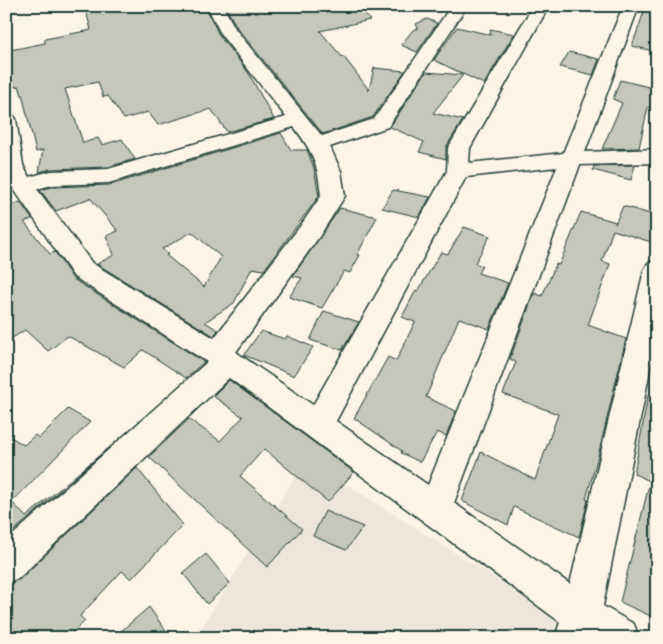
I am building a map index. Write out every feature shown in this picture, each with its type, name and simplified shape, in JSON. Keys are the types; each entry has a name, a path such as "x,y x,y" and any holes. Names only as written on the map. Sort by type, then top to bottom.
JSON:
{"street":[{"path":"6,565 223,358 333,196 330,170 318,144 228,32 216,6"},
{"path":"318,144 381,123 459,6"},
{"path":"318,425 458,171 459,148 541,6"},
{"path":"435,508 631,6"},
{"path":"6,119 14,173 83,270 223,358 435,508 578,626 620,638"},
{"path":"14,173 52,178 109,176 218,142 298,120"},
{"path":"458,171 572,159 657,156"},
{"path":"578,626 657,270"}],"shaded area":[{"path":"306,459 591,638 195,638"}],"building":[{"path":"113,6 205,6 220,37 248,72 274,119 227,132 211,109 158,125 148,112 124,119 108,96 103,97 98,82 65,89 83,143 98,138 102,145 122,139 135,159 108,167 51,169 39,172 43,150 36,152 19,86 15,87 12,80 6,81 6,51 45,43 45,39 91,30 86,11"},
{"path":"225,6 358,6 370,20 320,31 344,57 369,90 374,68 405,71 373,117 323,134 238,29"},
{"path":"646,6 657,6 657,52 632,46"},
{"path":"427,19 437,23 417,52 401,45 413,30 418,28 416,24"},
{"path":"457,27 491,35 490,29 514,34 484,84 434,60"},
{"path":"569,52 599,59 593,75 560,67"},
{"path":"426,72 463,75 433,113 463,120 446,147 446,159 419,152 424,142 390,127"},
{"path":"620,80 657,89 657,109 648,107 639,148 602,149 622,103 613,99"},
{"path":"281,133 291,150 307,150 314,168 319,196 264,270 252,268 234,303 205,322 218,330 214,336 97,264 114,255 106,236 118,231 90,198 56,211 40,190 52,187 110,185","holes":["192,232 221,257 204,287 166,255 168,254 162,249"]},
{"path":"635,165 631,180 593,170 594,166"},
{"path":"393,190 430,197 419,217 382,208"},
{"path":"6,199 11,206 20,202 32,219 24,222 50,254 55,252 73,279 204,362 186,378 143,350 124,367 68,336 48,351 25,330 6,342"},
{"path":"623,206 657,216 657,234 654,243 613,230 602,261 610,264 588,325 626,339 586,499 588,500 579,537 514,507 508,525 462,501 481,452 535,480 558,414 503,394 516,362 510,359 534,293 542,296 556,264 559,265 581,212 616,222"},
{"path":"340,208 377,217 357,255 360,255 350,273 344,271 322,308 289,297 302,278 293,276"},
{"path":"464,227 490,236 475,263 482,266 478,273 508,283 489,329 459,318 426,397 456,411 446,436 437,432 420,462 401,453 402,451 354,418 388,357 396,361 415,322 402,317 416,290 418,291 441,252 448,254"},
{"path":"324,311 359,322 342,350 310,340"},
{"path":"261,331 285,339 287,336 313,347 294,376 244,355"},
{"path":"229,380 354,472 328,502 264,449 240,476 302,529 267,567 149,457 189,419 220,441 243,417 213,396"},
{"path":"648,395 657,396 657,619 620,602 650,481 634,474"},
{"path":"68,409 90,422 12,502 26,517 107,449 6,538 6,434 24,445 35,435 39,438"},
{"path":"137,468 183,525 131,579 122,571 80,616 85,621 67,638 6,638 6,585 20,579"},
{"path":"325,511 363,527 346,550 313,536"},
{"path":"206,554 230,583 207,604 183,573"},
{"path":"149,607 171,638 113,638"}]}
